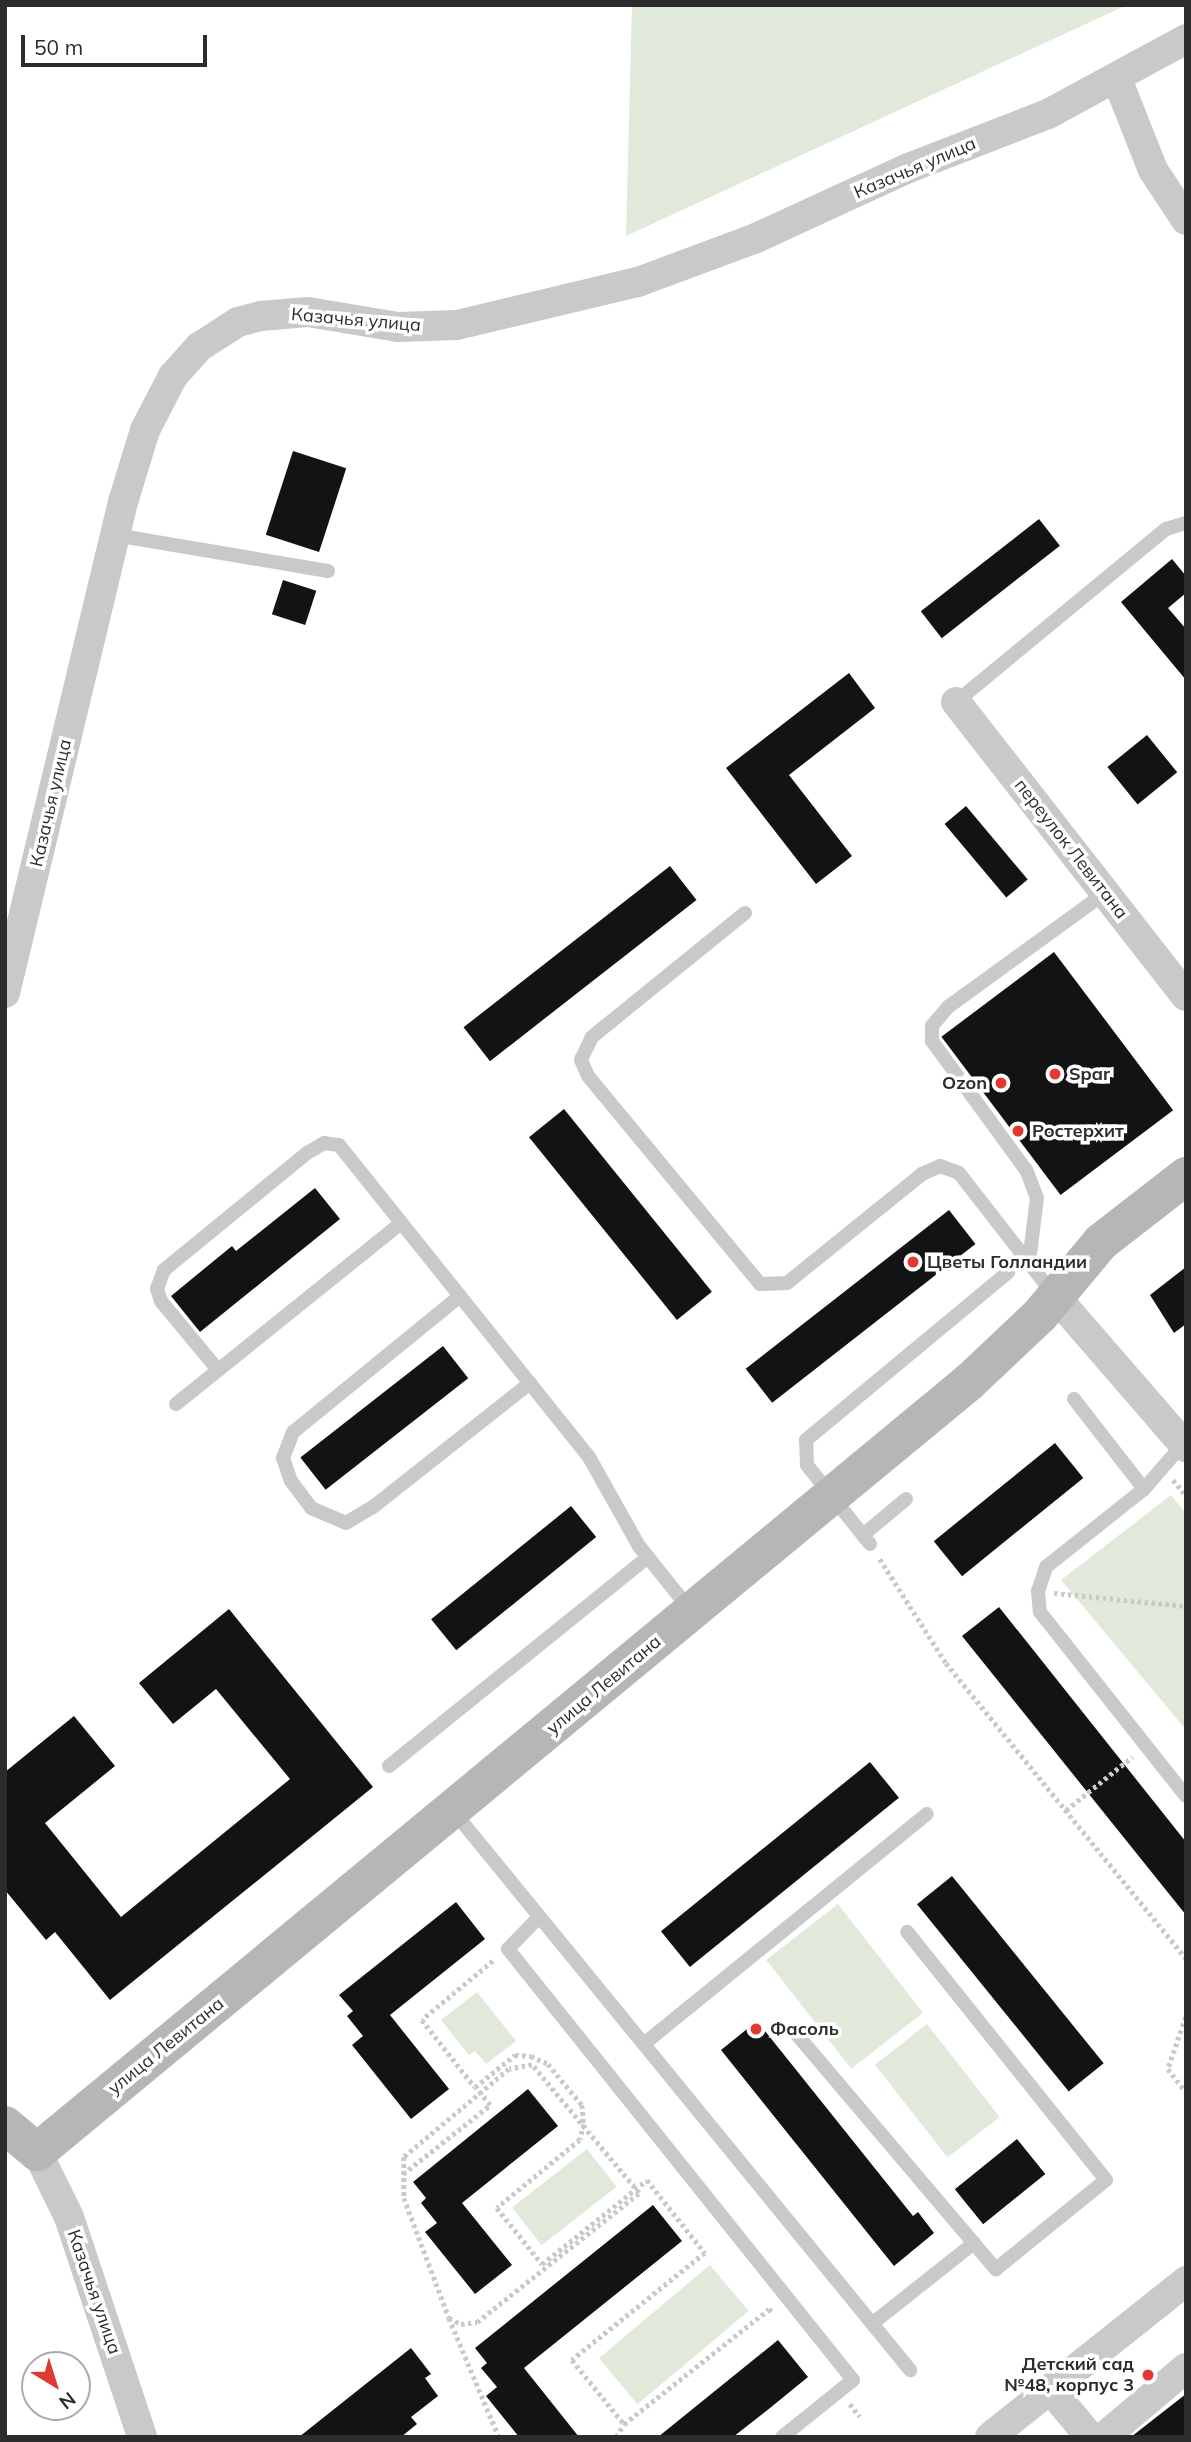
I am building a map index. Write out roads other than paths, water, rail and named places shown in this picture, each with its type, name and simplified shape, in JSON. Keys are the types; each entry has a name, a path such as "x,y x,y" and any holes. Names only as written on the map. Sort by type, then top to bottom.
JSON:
{"street":[{"name":"Казачья улица","path":"5,993 115,536 145,430 162,393 199,347 238,323 308,312 398,327 457,325 638,282 756,238 906,169 1048,114 1117,79 1186,39"},
{"path":"1117,79 1153,170 1186,220"},
{"name":"переулок Левитана","path":"956,702 1186,996"},
{"name":"улица Левитана","path":"37,2152 454,1812 691,1611 969,1382 1055,1296 1101,1242 1186,1176"},
{"path":"1055,1296 1185,1446"},
{"path":"5,2125 37,2152"},
{"name":"Казачья улица","path":"37,2152 69,2217 142,2437"},
{"path":"990,2437 1186,2281"},
{"path":"1104,2437 1186,2368"},
{"path":"1050,2389 1090,2437"}],"lane":[{"path":"956,702 1166,529 1186,523"},
{"path":"115,536 328,571"},
{"path":"1029,1262 1037,1198 1034,1189 1026,1170 932,1041 932,1026 948,1007 1105,892"},
{"path":"746,913 592,1037 581,1060 588,1076 760,1284 787,1283 922,1174 940,1166 959,1173 1055,1296"},
{"path":"218,1370 161,1301 157,1289 164,1270 307,1153 324,1143 340,1146 589,1457 648,1557 691,1611"},
{"path":"176,1404 401,1223"},
{"path":"906,1499 867,1540 804,1457 811,1432 1008,1272"},
{"path":"460,1296 293,1432 283,1458 291,1481 310,1508 346,1523 373,1507 530,1383"},
{"path":"1074,1399 1144,1489"},
{"path":"1185,1446 1144,1489 1046,1567 1038,1591 1040,1612 1186,1796"},
{"path":"389,1766 648,1557"},
{"path":"454,1812 538,1918 645,2043 911,2370"},
{"path":"645,2043 927,1814"},
{"path":"538,1918 508,1949 853,2380 782,2437"},
{"path":"793,2030 996,2269 1106,2180 907,1932"},
{"path":"873,2323 974,2243"}],"place":[{"name":"Spar","path":"1055,1074"},
{"name":"Ozon","path":"1001,1083"},
{"name":"Ростерхит","path":"1018,1131"},
{"name":"Цветы Голландии","path":"913,1262"},
{"name":"Фасоль","path":"756,2029"},
{"name":"Детский сад №48, корпус 3","path":"1148,2375"}]}
